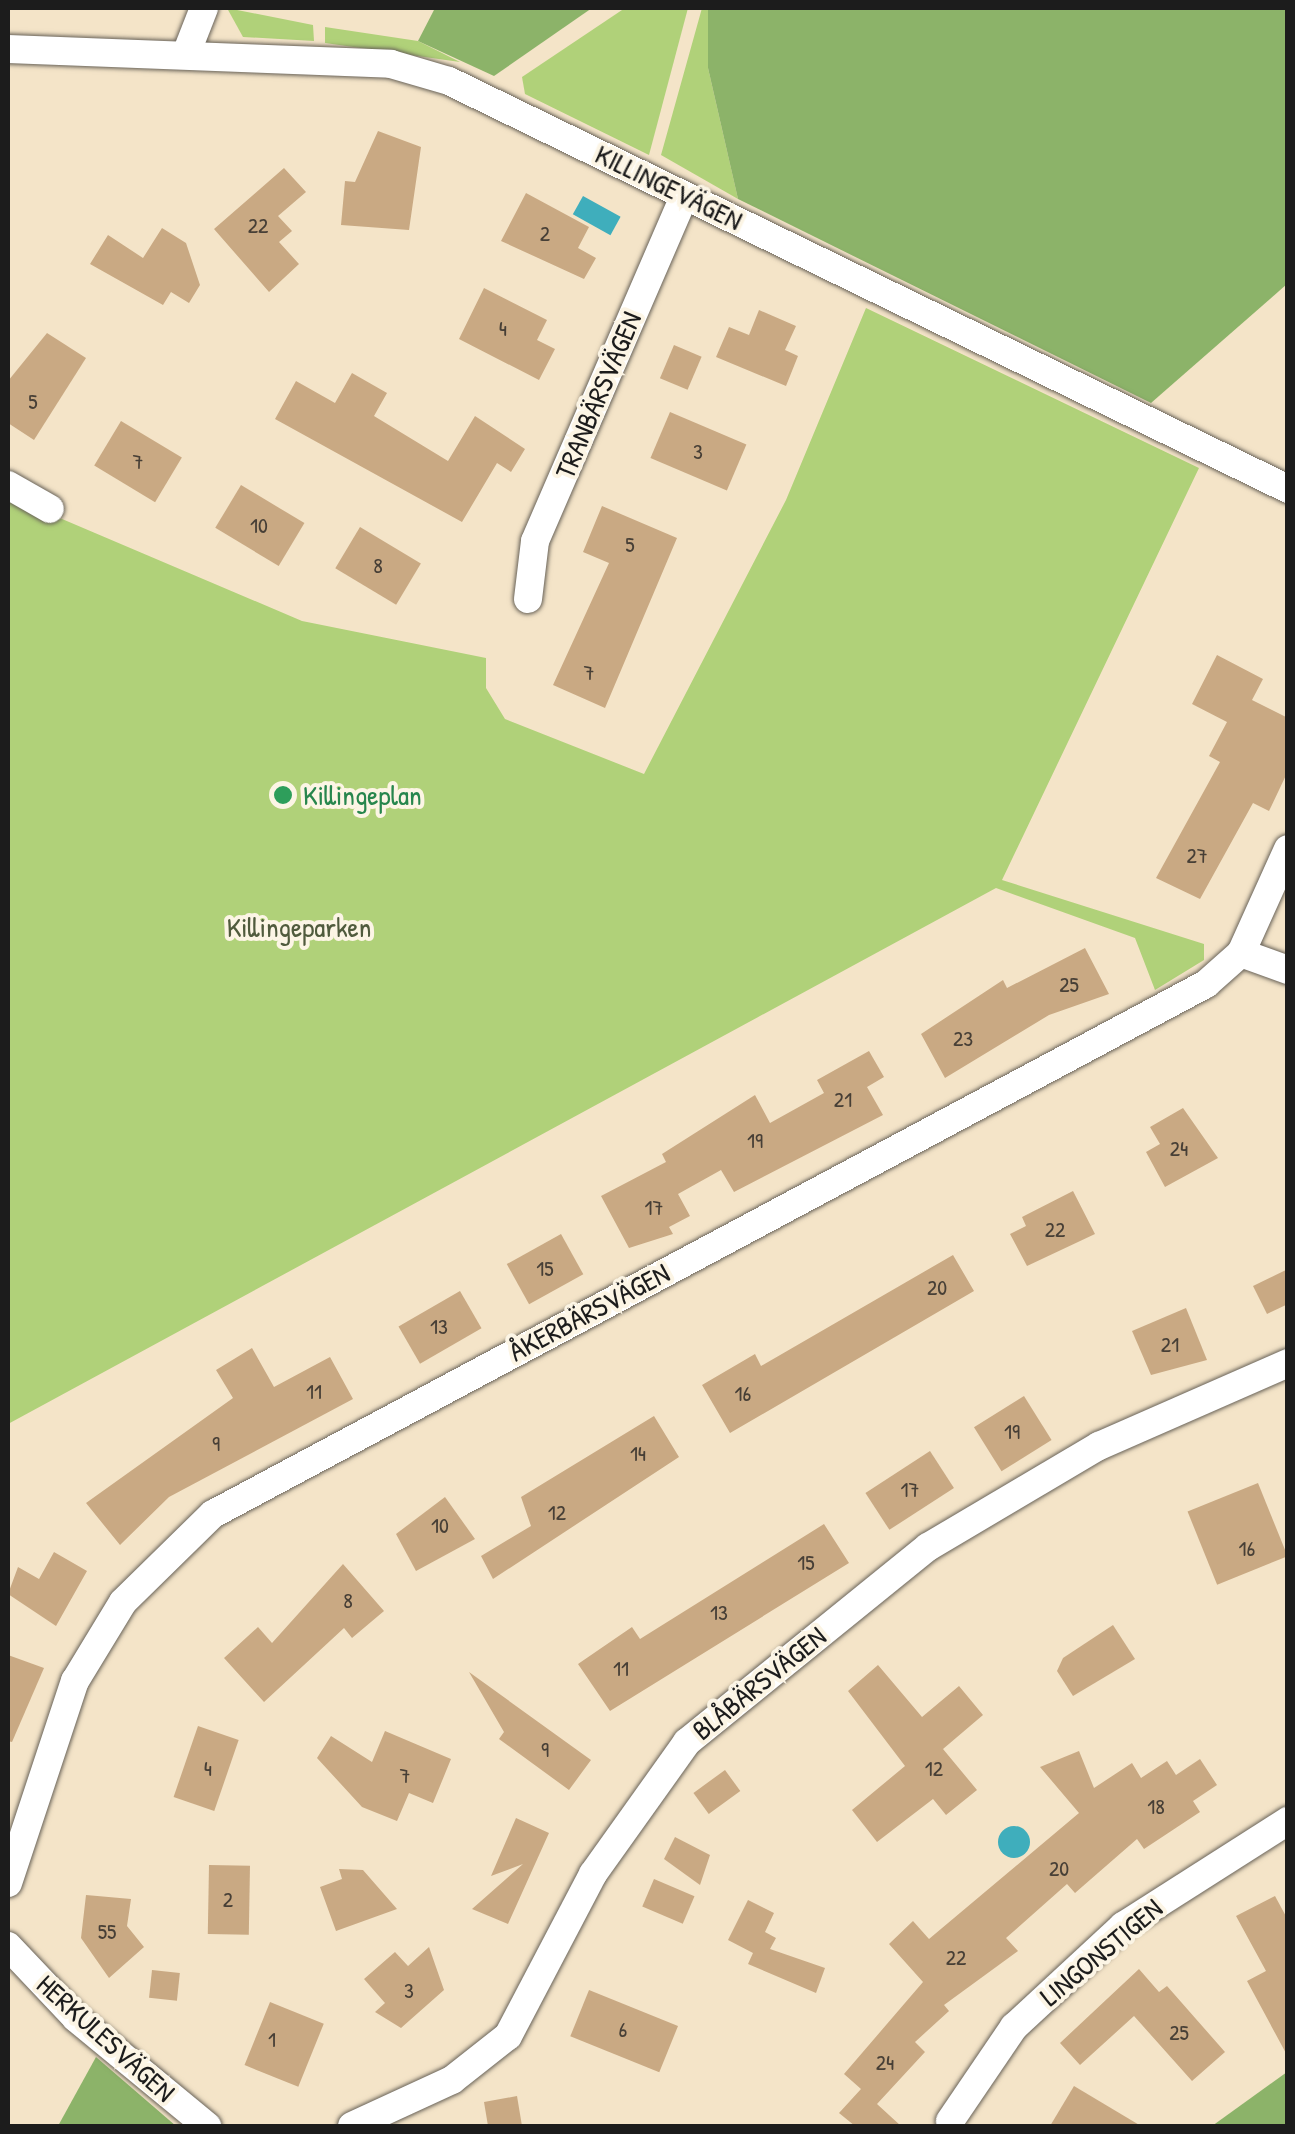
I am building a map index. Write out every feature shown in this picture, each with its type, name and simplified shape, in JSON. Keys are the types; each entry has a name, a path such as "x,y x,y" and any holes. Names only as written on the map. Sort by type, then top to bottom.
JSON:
{"street":[{"path":"186,54 204,8"},
{"name":"KILLINGEVÄGEN","path":"8,50 391,64 449,81 1288,489"},
{"name":"TRANBÄRSVÄGEN","path":"528,599 534,541 684,196"},
{"path":"8,485 50,509"},
{"name":"ÅKERBÄRSVÄGEN","path":"8,1883 75,1681 123,1602 213,1514 1166,1006 1240,953 1288,849"},
{"path":"1240,953 1288,970"},
{"name":"BLÅBÄRSVÄGEN","path":"352,2126 452,2080 508,2036 593,1874 687,1742 928,1547 1099,1446 1288,1363"},
{"name":"LINGONSTIGEN","path":"950,2121 1014,2027 1123,1926 1288,1821"},
{"name":"HERKULESVÄGEN","path":"8,1946 76,2018 207,2126"}],"green space":[{"path":"227,8 313,25 314,41 243,37"},
{"path":"435,8 592,8 494,76 418,41"},
{"path":"625,8 688,8 649,155 525,94 522,77"},
{"path":"702,8 709,8 708,68 738,199 661,155"},
{"path":"708,8 1287,8 1287,284 1151,403 738,199 708,68"},
{"path":"325,27 418,41 460,62 325,43"},
{"name":"Killingeparken","path":"866,308 1199,468 1002,880 1204,944 1204,960 1155,990 1135,938 996,888 8,1424 8,496 302,621 486,658 486,688 505,719 644,774 786,500"},
{"path":"96,2057 176,2126 58,2126"},
{"path":"1287,2072 1287,2126 1212,2126"}],"water":[{"path":"583,196 621,217 610,235 573,214"},
{"path":"1014,1826 1025,1831 1030,1842 1025,1853 1014,1858 1003,1853 998,1842 1003,1831"}],"building":[{"path":"378,131 421,147 409,230 341,225 345,181 355,182"},
{"path":"284,168 306,192 278,216 292,231 279,242 299,264 269,292 214,229"},
{"path":"526,193 589,227 578,248 596,258 584,279 501,241"},
{"path":"162,228 186,243 200,285 189,303 171,292 163,305 90,264 108,235 143,258"},
{"path":"484,288 547,320 537,340 555,349 539,380 459,339"},
{"path":"759,310 796,326 785,350 798,356 786,386 716,357 729,327 749,335"},
{"path":"47,333 86,358 34,440 8,423 8,381"},
{"path":"674,345 702,357 688,390 660,378"},
{"path":"352,373 387,393 374,416 448,461 475,416 525,449 511,472 497,463 462,522 275,419 296,381 335,403"},
{"path":"670,412 746,444 727,490 650,458"},
{"path":"121,421 182,458 155,502 94,466"},
{"path":"241,485 304,523 279,566 215,528"},
{"path":"602,506 677,538 605,708 553,685 609,563 583,552"},
{"path":"360,527 421,564 396,605 335,568"},
{"path":"1217,655 1263,679 1252,700 1288,718 1288,771 1269,811 1253,803 1200,899 1156,878 1220,762 1209,756 1227,722 1192,704"},
{"path":"1085,948 1109,994 1049,1015 945,1078 921,1034 1003,980 1007,988"},
{"path":"869,1051 884,1077 867,1087 883,1115 734,1192 721,1170 678,1194 690,1216 669,1227 673,1234 629,1248 601,1196 666,1162 662,1154 755,1095 770,1123 824,1093 817,1080"},
{"path":"1183,1108 1218,1158 1165,1187 1146,1152 1160,1144 1150,1127"},
{"path":"1073,1191 1095,1234 1027,1266 1010,1234 1026,1226 1022,1217"},
{"path":"561,1234 583,1274 529,1304 507,1264"},
{"path":"953,1255 974,1291 730,1433 702,1385 755,1354 761,1366"},
{"path":"1288,1269 1288,1304 1267,1314 1253,1286"},
{"path":"460,1291 482,1328 420,1364 399,1326"},
{"path":"1186,1308 1207,1360 1151,1375 1132,1331"},
{"path":"252,1348 274,1387 330,1357 353,1399 169,1497 120,1545 86,1503 233,1398 216,1370"},
{"path":"1024,1396 1052,1440 1002,1471 974,1427"},
{"path":"654,1416 679,1457 493,1579 481,1556 531,1526 521,1497"},
{"path":"930,1451 954,1488 889,1530 865,1493"},
{"path":"1258,1483 1288,1556 1217,1585 1188,1511"},
{"path":"445,1497 475,1539 416,1571 396,1534"},
{"path":"824,1524 849,1563 610,1711 578,1664 632,1627 640,1639"},
{"path":"54,1552 87,1571 56,1626 8,1594 18,1567 39,1579"},
{"path":"343,1564 384,1611 352,1638 344,1628 264,1702 224,1658 258,1627 272,1643"},
{"path":"1113,1625 1135,1659 1073,1696 1057,1671 1063,1658"},
{"path":"8,1655 44,1668 12,1742 8,1741"},
{"path":"878,1665 922,1717 959,1686 983,1715 943,1749 977,1790 946,1815 933,1799 877,1842 852,1810 905,1766 848,1691"},
{"path":"469,1672 591,1760 569,1790 499,1739 504,1732"},
{"path":"198,1726 239,1740 214,1811 174,1797"},
{"path":"385,1731 451,1759 433,1803 409,1793 397,1821 362,1807 317,1758 331,1736 372,1762"},
{"path":"1079,1751 1094,1788 1132,1763 1141,1778 1167,1761 1176,1775 1200,1759 1217,1785 1193,1801 1200,1812 1144,1849 1137,1839 1075,1893 1067,1884 1006,1938 1018,1951 944,2005 949,2011 915,2042 925,2052 877,2104 901,2126 855,2126 839,2113 861,2089 844,2074 923,1982 889,1944 913,1921 929,1939 1079,1813 1040,1767"},
{"path":"725,1770 740,1791 709,1814 693,1793"},
{"path":"516,1818 549,1833 508,1924 472,1909 523,1864 491,1876"},
{"path":"675,1837 710,1855 700,1885 664,1859"},
{"path":"209,1865 250,1866 249,1935 208,1934"},
{"path":"339,1869 363,1870 397,1909 336,1931 320,1887 342,1879"},
{"path":"654,1879 695,1896 683,1924 642,1907"},
{"path":"86,1895 131,1899 127,1926 144,1947 109,1978 81,1938"},
{"path":"1275,1896 1288,1920 1288,2057 1247,1981 1266,1971 1236,1916"},
{"path":"748,1900 774,1913 765,1932 776,1938 770,1949 825,1968 816,1993 748,1964 753,1953 728,1940"},
{"path":"429,1947 444,1990 401,2028 375,2012 385,2003 364,1979 395,1952 408,1966"},
{"path":"1139,1969 1159,1992 1167,1986 1225,2052 1192,2081 1134,2016 1080,2065 1060,2043"},
{"path":"152,1970 180,1973 177,2001 149,1998"},
{"path":"589,1990 678,2026 659,2072 570,2036"},
{"path":"270,2002 324,2024 298,2087 245,2065"},
{"path":"1074,2086 1141,2126 1050,2126"},
{"path":"517,2096 522,2126 488,2126 484,2102"}],"place":[{"name":"Killingeplan","path":"283,795"}]}
